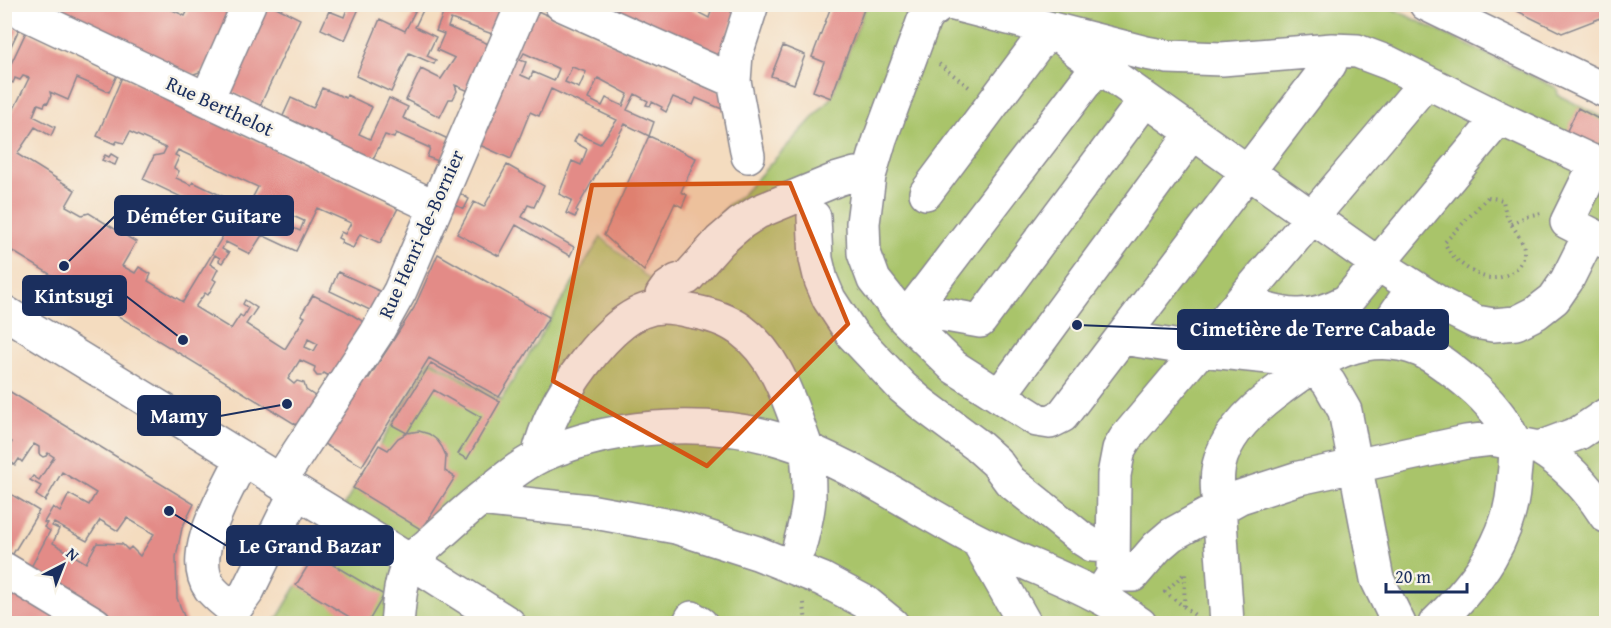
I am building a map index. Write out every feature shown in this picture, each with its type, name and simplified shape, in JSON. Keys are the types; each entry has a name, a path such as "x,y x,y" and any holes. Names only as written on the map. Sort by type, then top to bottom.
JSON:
{"street":[{"name":"Rue Berthelot","path":"5,4 435,207"},
{"path":"207,99 249,4"},
{"name":"Rue Henri-de-Bornier","path":"236,617 248,592 288,487 400,291 522,4"},
{"path":"561,4 734,81"},
{"path":"748,156 734,81 736,54 752,4"},
{"path":"942,4 929,13 924,20 880,139 869,176 863,223 864,253 874,280 909,314 954,367 1037,420 1050,422 1062,416 1330,64 1332,50"},
{"path":"954,4 1168,57 1222,58 1332,50 1357,51 1372,55 1601,166 1567,222 1598,238 1554,299 1536,313 1516,323 1493,325 1476,322 1442,305 1378,264 1192,134 1098,66 1054,30"},
{"path":"1426,4 1606,91"},
{"path":"926,192 1040,42 1054,30"},
{"path":"909,314 1098,66"},
{"path":"1109,572 1114,475 1119,449 1125,439 1426,82"},
{"path":"909,314 980,321 1145,100"},
{"path":"1242,302 1299,317 1322,313 1347,301 1499,118"},
{"path":"999,396 1192,134"},
{"path":"662,306 662,295 667,288 687,278 720,241 741,223 759,212 838,179 855,174 869,176"},
{"path":"814,217 816,259 825,289 840,318 871,356 915,398 990,456 1010,481 1030,498 1092,545 1140,624"},
{"path":"1376,342 1414,287"},
{"path":"538,457 544,433 565,391 589,358 618,327 634,316 662,306 718,318 742,331 761,349 769,358 787,394 806,449 808,499 799,548"},
{"path":"4,312 507,623"},
{"path":"1122,338 1201,350 1288,358 1313,365 1329,383 1345,411 1377,579 1399,624"},
{"path":"1227,620 1219,466 1225,448 1234,433 1268,397 1313,365 1339,350 1376,342 1420,350 1455,373 1487,400 1527,446 1567,468 1591,492 1606,516"},
{"path":"397,624 402,585 410,561 516,470 538,457 602,435 666,428 726,429 770,436 858,472 978,541 1041,570 1132,575 1171,535 1240,497 1262,489 1355,465 1466,442 1492,440 1527,446 1579,433 1606,414"},
{"path":"1435,624 1478,578 1499,545 1527,446"},
{"path":"236,617 210,588 201,560 204,540 242,459"},
{"path":"480,499 589,511 676,527 757,553 822,579 865,602 892,624"},
{"path":"978,541 1021,616"},
{"path":"4,568 95,624"},
{"path":"1021,616 1041,570"},
{"path":"689,624 692,618 701,624"}],"path":[{"path":"1488,197 1503,200 1507,216 1524,246 1524,253 1521,264 1513,271 1504,276 1490,278 1458,262 1448,253 1445,242 1483,200 1488,197"},
{"path":"1184,606 1185,573 1165,592 1197,616 1227,620"}],"highlighted area":[{"path":"790,183 848,324 707,466 553,381 592,185"}],"green space":[{"path":"1297,4 1346,7 1385,5 1557,88 1558,95 1606,119 1606,623 274,624 430,360 501,400 601,237 663,291 728,205 741,196 831,98 866,5"}],"building":[{"path":"41,4 160,4 185,16 191,4 238,4 205,70 194,74"},
{"path":"260,4 270,4 300,19 260,106 223,88"},
{"path":"349,4 361,4 345,40 321,29 329,11 344,17"},
{"path":"401,4 509,4 495,35 451,19 448,27 491,45 471,92 455,85 457,91 453,99 449,99 440,117 406,100 421,69 441,79 455,58 437,50 444,34 436,31 443,14 425,6 415,27 436,37 427,56 436,60 434,64 409,53 391,92 356,76 380,19 405,31 415,11"},
{"path":"598,4 682,4 709,18 712,9 700,4 738,4 721,59"},
{"path":"832,4 866,4 831,98 813,91 824,62 812,57"},
{"path":"1503,4 1606,4 1606,16 1562,33"},
{"path":"533,9 727,94 729,112 696,98 693,105 673,97 666,112 652,102 650,106 646,105 648,101 635,94 627,110 654,122 649,136 625,124 576,210 578,212 575,217 566,213 572,200 559,194 572,161 581,165 587,149 574,142 578,134 600,144 617,120 551,89 539,116 530,112 511,159 473,142","holes":["524,53 559,69 554,81 533,72 530,79 521,75 526,62 520,60","572,67 586,72 579,88 565,82","598,78 628,94 623,106 606,98 602,106 588,99"]},
{"path":"4,22 19,29 4,61"},
{"path":"26,32 117,75 109,92 77,78 68,100 50,92 48,103 46,102 44,106 38,104 33,116 55,127 51,136 35,127 17,154 75,190 66,206 82,215 89,213 136,242 122,266 135,273 139,267 151,274 148,281 183,302 232,221 143,179 154,156 163,154 166,148 130,132 124,143 117,141 115,144 97,136 122,77 398,208 380,243 360,234 353,248 341,243 342,240 338,238 341,232 345,234 351,223 317,208 296,251 262,235 250,254 226,242 222,249 229,253 222,263 215,255 210,264 218,269 213,279 216,281 208,295 205,293 195,307 231,329 240,315 243,317 248,308 243,304 245,300 257,308 246,324 285,349 305,317 301,315 313,295 367,324 334,379 324,373 317,376 314,372 315,367 300,360 288,379 294,384 297,381 304,383 306,390 321,400 303,429 4,246 4,106 12,113 29,78 23,76 20,80 15,78 13,83 4,78 4,66 9,68","holes":["178,150 258,187 247,208 193,182 191,185 176,178 179,171 174,168 179,157 175,155","286,213 304,221 300,231 282,223","308,339 318,344 314,351 305,347"]},
{"path":"783,46 805,55 794,84 771,76"},
{"path":"322,88 346,98 347,95 372,107 359,134 370,139 389,98 408,107 403,118 450,140 441,162 427,157 430,148 396,133 394,138 385,135 373,159 283,116 291,98 313,108"},
{"path":"1578,108 1606,123 1606,129 1595,152 1564,137"},
{"path":"649,136 696,158 681,192 687,195 682,207 675,203 644,271 604,235"},
{"path":"111,154 118,158 115,165 102,160 105,155 109,157"},
{"path":"507,165 544,186 534,207 528,205 522,217 574,247 570,256 516,225 499,256 457,234 474,202 484,207"},
{"path":"453,189 469,199 464,209 447,201"},
{"path":"438,254 549,317 499,397 429,358 362,466 317,440 360,371 369,378 414,308"},
{"path":"338,272 384,293 374,312 330,291"},
{"path":"431,363 500,402 467,459 458,454 481,417 434,390 407,433 392,425"},
{"path":"4,388 194,504 182,528 176,557 177,598 187,624 111,624 28,573 50,531 44,527 47,523 44,522 53,507 60,512 69,494 89,505 96,493 62,472 45,501 36,495 41,486 30,480 33,476 39,480 54,457 48,453 43,457 39,454 39,447 34,444 22,462 19,459 15,465 4,457 12,442 4,437","holes":["127,518 154,534 140,556 131,547 128,550 122,544 97,543 86,563 53,543 59,529 52,526 54,523 87,541 100,520 118,531"]},
{"path":"419,431 437,440 446,456 445,471 455,477 422,530 353,488 379,445 388,450 398,438 407,433"},
{"path":"4,490 39,511 11,557 4,554"},
{"path":"315,554 384,595 367,624 361,624 296,585"},
{"path":"4,588 74,624 4,624"}],"place":[{"name":"Déméter Guitare","path":"64,266"},
{"name":"Cimetière de Terre Cabade","path":"1077,325"},
{"name":"Kintsugi","path":"183,340"},
{"name":"Mamy","path":"287,404"},
{"name":"Le Grand Bazar","path":"169,511"}]}
